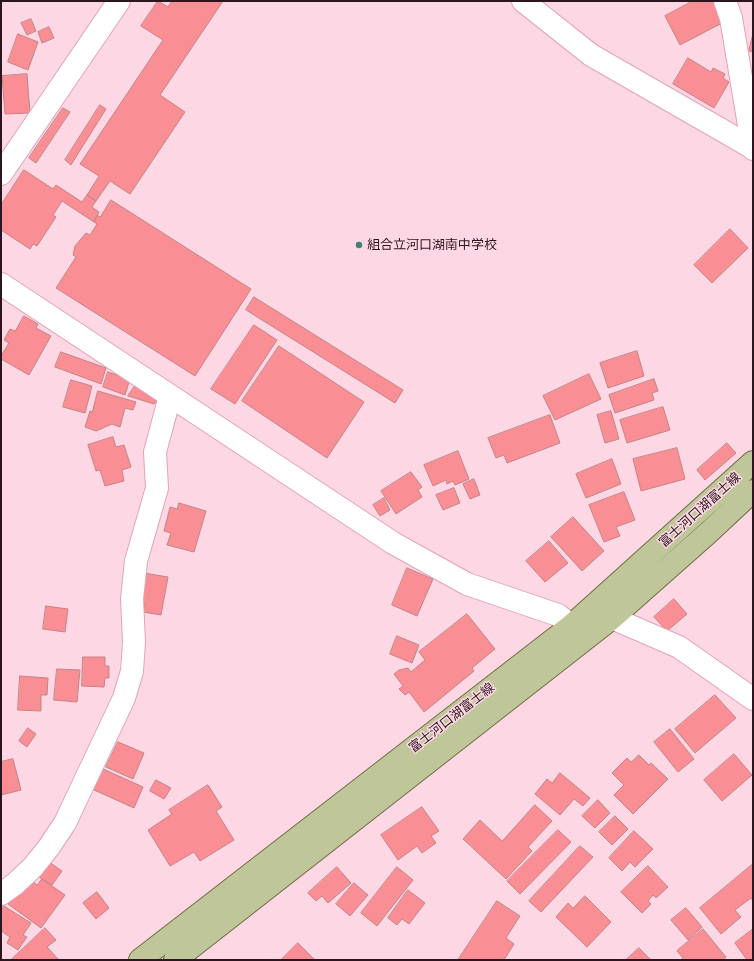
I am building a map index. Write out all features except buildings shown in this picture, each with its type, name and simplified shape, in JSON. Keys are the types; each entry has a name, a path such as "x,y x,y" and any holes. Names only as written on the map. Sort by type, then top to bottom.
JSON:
{"main road":[{"name":"富士河口湖富士線","path":"140,960 571,626 753,462"},
{"name":"富士河口湖富士線","path":"175,960 612,618 753,491"}],"street":[{"path":"1,174 119,1"},
{"path":"523,1 591,55 753,149"},
{"path":"725,1 732,18 753,149"},
{"path":"1,284 393,543 467,584 558,615 571,626 612,618 679,647 753,699"},
{"path":"1,894 15,884 33,866 49,847 65,823 124,698 132,672 134,642 132,600 136,561 157,488 155,452 170,396"}],"place":[{"name":"組合立河口湖南中学校","path":"359,245"}]}
